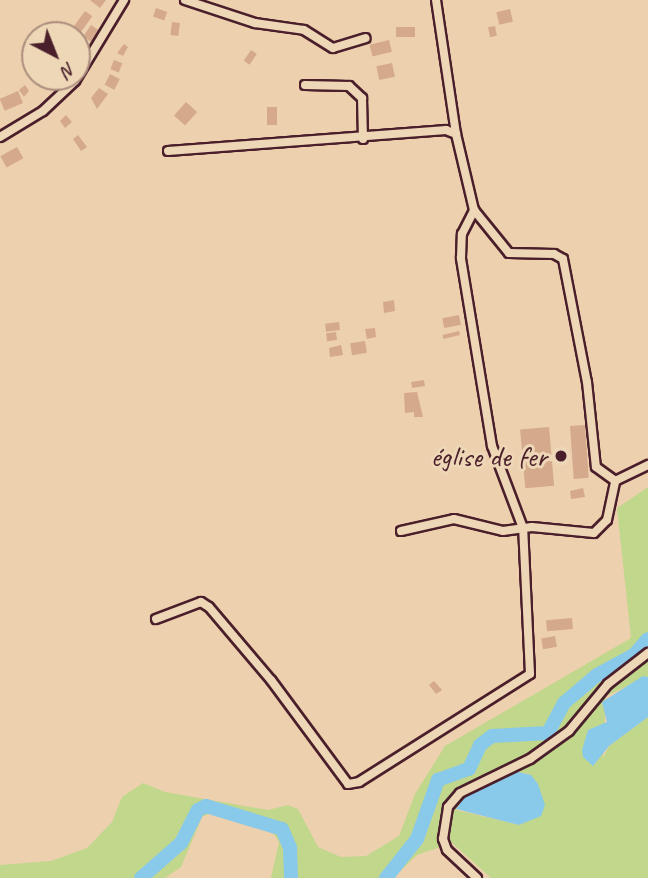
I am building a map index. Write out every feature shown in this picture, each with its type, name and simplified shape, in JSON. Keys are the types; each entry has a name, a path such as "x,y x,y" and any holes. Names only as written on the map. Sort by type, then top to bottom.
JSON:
{"street":[{"path":"0,137 43,111 75,81 124,0"},
{"path":"185,0 255,23 304,30 333,48 366,38"},
{"path":"436,0 456,134 474,210 509,253 554,254 563,259 587,382 593,457 600,474 615,481"},
{"path":"305,85 349,86 362,98 363,139"},
{"path":"168,151 363,139 446,130 456,134"},
{"path":"156,619 201,602 209,607 271,680 339,777 348,784 359,782 530,674 523,528 492,446 486,392 474,344 461,258 462,234 474,210"},
{"path":"401,531 454,519 503,531 523,528 583,535 600,531 615,481 648,466"},
{"path":"477,878 447,850 443,839 448,807 460,793 530,759 569,731 608,684 648,653"}],"green space":[{"path":"648,487 648,677 606,696 603,758 609,746 648,717 648,878 491,878 452,843 417,855 393,878 271,878 279,842 274,834 249,821 215,811 202,817 181,867 165,878 0,878 0,865 51,861 87,848 112,822 122,797 143,783 165,792 268,810 288,805 298,809 318,847 341,857 366,856 399,836 415,794 445,746 631,638 617,508","holes":["515,771 531,775 519,825 456,810 467,794"]}],"water":[{"path":"643,676 648,677 648,717 609,746 593,766 583,757 582,750 588,730 607,722 602,702"},
{"path":"514,771 531,775 538,784 545,805 541,816 519,825 456,809 467,794"}],"building":[{"path":"90,0 106,0 100,8"},
{"path":"156,8 167,12 164,21 153,16"},
{"path":"510,9 513,22 499,25 496,12"},
{"path":"85,11 92,16 89,21 78,21"},
{"path":"172,22 180,23 178,36 170,35"},
{"path":"91,25 100,31 91,42"},
{"path":"495,26 497,36 490,37 488,27"},
{"path":"396,27 415,27 415,37 396,37"},
{"path":"389,40 392,52 372,56 370,45"},
{"path":"124,44 128,47 123,56 117,53"},
{"path":"251,50 257,54 250,65 244,61"},
{"path":"114,60 122,63 119,73 110,69"},
{"path":"392,63 395,77 379,80 376,66"},
{"path":"110,74 120,79 114,90 105,85"},
{"path":"21,88 21,91 29,91 24,97 19,90"},
{"path":"99,88 108,94 97,109 91,98"},
{"path":"18,91 23,103 5,111 0,99"},
{"path":"186,102 197,112 185,125 174,115"},
{"path":"267,107 277,107 277,125 267,125"},
{"path":"66,115 72,122 65,128 60,121"},
{"path":"78,135 87,147 81,151 73,139"},
{"path":"17,147 23,158 7,168 0,156"},
{"path":"394,300 395,311 384,313 383,302"},
{"path":"459,315 461,325 444,328 442,318"},
{"path":"339,322 340,330 326,332 325,324"},
{"path":"375,328 376,337 367,339 365,329"},
{"path":"459,331 460,335 443,339 443,335"},
{"path":"336,332 337,340 327,341 326,333"},
{"path":"365,341 367,353 352,355 350,343"},
{"path":"341,345 343,355 330,357 329,348"},
{"path":"424,380 425,386 412,388 411,382"},
{"path":"417,392 423,417 414,417 414,412 405,413 404,393"},
{"path":"585,425 589,478 574,479 570,426"},
{"path":"549,427 554,486 525,488 520,430"},
{"path":"583,488 585,497 571,499 570,491"},
{"path":"572,618 573,629 547,631 546,620"},
{"path":"555,636 557,647 543,649 541,638"},
{"path":"434,681 442,690 436,694 429,685"}],"waterway":[{"path":"386,878 417,839 438,780 469,769 480,745 492,736 548,733 564,703 597,675 634,655 648,639"},
{"path":"141,878 181,843 198,810 206,806 282,829 290,848 291,878"}],"place":[{"name":"église de fer","path":"561,456"}]}
